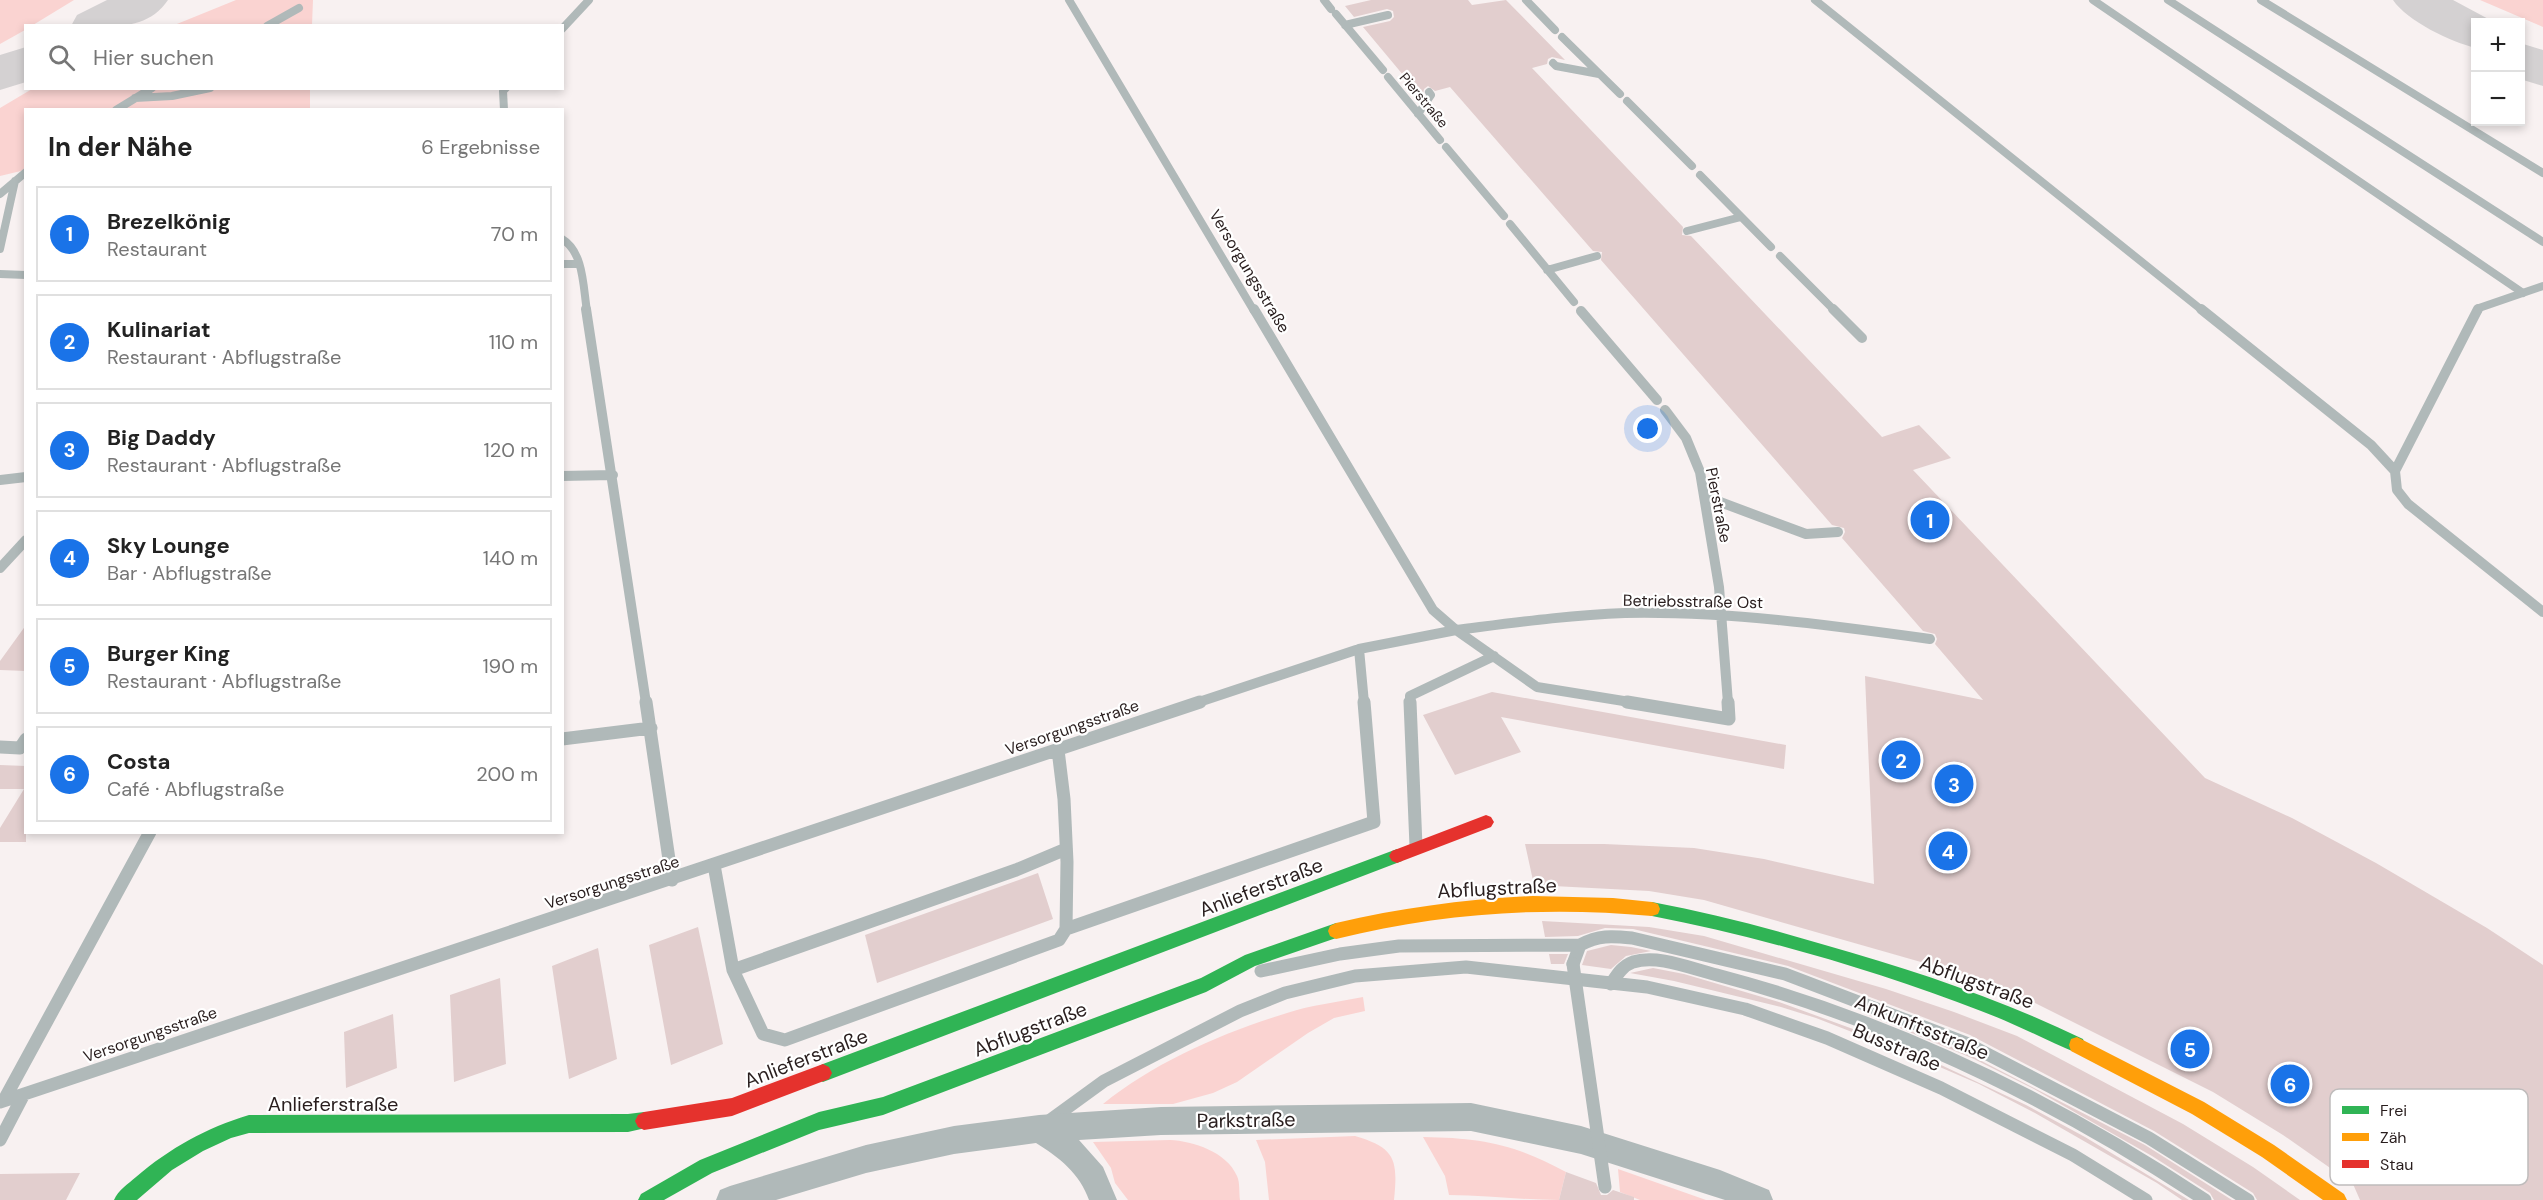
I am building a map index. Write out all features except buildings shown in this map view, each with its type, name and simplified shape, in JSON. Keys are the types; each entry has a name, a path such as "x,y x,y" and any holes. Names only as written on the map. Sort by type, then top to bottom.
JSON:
{"street":[{"name":"Anlieferstraße","path":"123,1200 150,1175 189,1147 225,1128 249,1124 628,1123 732,1107 1486,822"},
{"name":"Abflugstraße","path":"647,1200 706,1166 819,1121 883,1106 1206,984 1251,960 1314,937 1370,922 1431,911 1545,903 1649,909 1704,918 1887,970 1955,992 2030,1021 2198,1108 2268,1151 2338,1200"},
{"name":"Parkstraße","path":"730,1200 866,1159 954,1140 1039,1129 1161,1121 1471,1117 1581,1140 1720,1184 1759,1200"},
{"path":"1039,1129 1070,1147 1088,1166 1104,1199"}],"lane":[{"path":"564,27 589,0"},
{"name":"Versorgungsstraße","path":"1069,0 1433,610 1455,630"},
{"name":"Pierstraße","path":"1324,0 1504,216"},
{"path":"1526,0 1555,30"},
{"path":"1815,0 2371,445 2395,471"},
{"path":"2092,0 2523,293"},
{"path":"2168,0 2543,242"},
{"path":"2261,0 2543,173"},
{"path":"271,24 299,8"},
{"path":"1345,25 1370,23 1388,15"},
{"path":"1562,37 1620,94"},
{"path":"1553,63 1556,66 1600,74"},
{"path":"119,108 149,90"},
{"path":"135,98 172,96 200,90"},
{"path":"504,90 504,108"},
{"path":"1418,114 1431,94 1429,92"},
{"path":"1627,101 1692,166"},
{"path":"0,194 24,174"},
{"path":"1700,175 1771,247"},
{"path":"0,249 15,181"},
{"path":"1687,231 1741,217"},
{"path":"1510,224 1574,302"},
{"path":"564,240 573,245 579,264 613,475 672,880"},
{"path":"1547,270 1597,256"},
{"path":"1780,256 1862,338"},
{"path":"564,264 579,264"},
{"path":"0,274 24,275"},
{"path":"2543,286 2479,308 2395,471 2397,490 2408,504 2543,612"},
{"path":"1581,311 1657,400"},
{"name":"Pierstraße","path":"1494,656 1537,687 1729,719 1719,587 1700,472 1686,438 1665,410"},
{"path":"564,476 613,475"},
{"path":"0,480 24,477"},
{"path":"1704,496 1806,534 1838,532"},
{"path":"0,568 24,542"},
{"name":"Betriebsstraße Ost","path":"1455,630 1581,615 1720,615 1777,619 1930,639"},
{"path":"1455,630 1494,656"},
{"name":"Versorgungsstraße","path":"2,1101 672,880 1359,649 1455,630"},
{"path":"1066,929 1374,822 1359,649"},
{"path":"1416,849 1410,696 1494,656"},
{"path":"564,739 651,728"},
{"path":"0,747 24,745"},
{"path":"714,865 733,970 763,1034 785,1040 1059,940 1066,929 1066,849 1064,799 1058,750"},
{"path":"2,1101 149,834"},
{"path":"733,970 1016,870 1066,849"},
{"path":"1206,984 1309,960 1417,945 1554,948 1580,945 1593,938 1606,935 1632,938 1785,974 1966,1043 2149,1138 2248,1200"},
{"path":"1580,945 1573,964 1605,1186"},
{"name":"Ankunftsstraße","path":"1611,984 1619,971 1630,961 1652,959 1780,993 1910,1040 2025,1093 2138,1155 2205,1200"},
{"name":"Busstraße","path":"1039,1129 1104,1081 1240,1011 1295,991 1355,976 1466,967 1647,987 1745,1009 1827,1038 1941,1088 2073,1155 2146,1200"},
{"path":"0,1140 24,1094"}],"shaded area":[{"path":"0,0 74,0 35,24 24,24 24,31 0,44"},
{"path":"236,0 313,0 312,24 177,24"},
{"path":"2480,0 2543,0 2543,27"},
{"path":"30,90 310,90 310,108 24,108 24,170 0,176 0,108"},
{"path":"1363,997 1365,1011 1334,1018 1237,1082 1213,1093 1173,1104 1103,1104 1167,1062 1238,1030 1296,1010"},
{"path":"1355,1136 1379,1145 1391,1158 1395,1175 1394,1200 1269,1200 1265,1162 1256,1140"},
{"path":"1423,1137 1497,1144 1547,1162 1566,1172 1559,1200 1449,1195 1445,1176"},
{"path":"1170,1140 1208,1149 1226,1160 1238,1178 1240,1200 1128,1200 1115,1183 1111,1168 1093,1142"},
{"path":"1618,1169 1706,1200 1640,1200 1620,1192"}],"taxiway":[{"path":"99,24 144,0"},
{"path":"2417,0 2471,30"},
{"path":"2525,61 2543,71"},
{"path":"0,75 24,63"}],"traffic: fast":[{"path":"823,1073 1397,856"},
{"path":"1652,909 1757,933 1853,960 1983,1003 2077,1045"},
{"path":"647,1200 706,1166 819,1121 883,1106 1206,984 1251,960 1336,931"},
{"path":"123,1200 166,1164 197,1144 249,1124 628,1123 644,1121"}],"traffic: slow":[{"path":"1336,931 1414,914 1493,905 1573,903 1652,909"},
{"path":"2077,1045 2198,1108 2268,1151 2338,1200"}],"traffic: jam":[{"path":"1397,856 1486,822"},
{"path":"644,1121 732,1107 823,1073"}],"place":[{"name":"Brezelkönig","path":"1930,520"},
{"name":"Kulinariat","path":"1901,760"},
{"name":"Big Daddy","path":"1954,784"},
{"name":"Sky Lounge","path":"1948,851"},
{"name":"Burger King","path":"2190,1049"},
{"name":"Costa","path":"2290,1084"}]}
